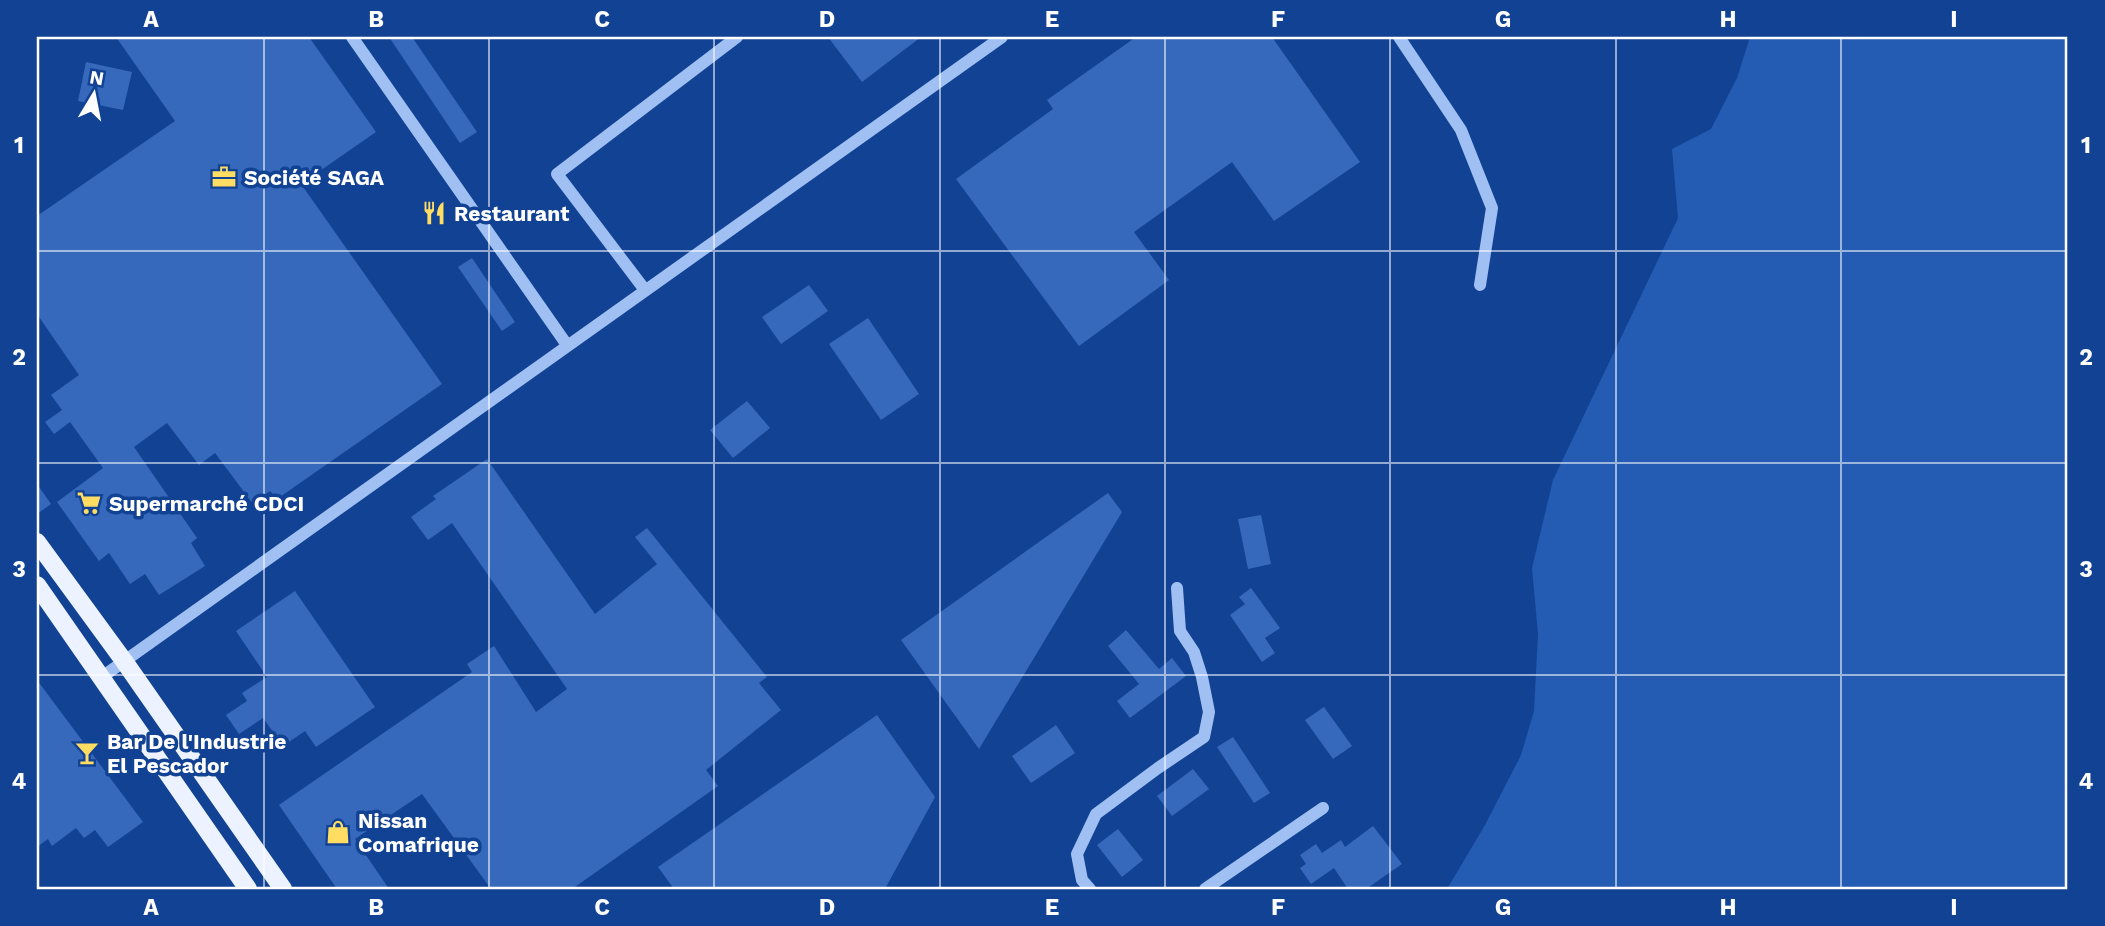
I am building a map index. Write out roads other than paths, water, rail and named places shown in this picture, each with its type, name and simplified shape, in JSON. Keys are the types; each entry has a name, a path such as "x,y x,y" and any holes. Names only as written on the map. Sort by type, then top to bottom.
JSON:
{"main road":[{"path":"37,542 283,889"},
{"path":"37,585 248,889"}],"street":[{"path":"352,37 566,345"},
{"path":"645,290 557,174 737,37"},
{"path":"102,677 1002,37"},
{"path":"1399,37 1461,130 1492,208 1480,285"},
{"path":"1090,889 1082,880 1077,855 1096,814 1204,737 1209,712 1207,700 1194,652 1180,631 1177,588"},
{"path":"1205,889 1323,808"}],"place":[{"name":"Société SAGA","path":"224,177"},
{"name":"Restaurant","path":"434,213"},
{"name":"Supermarché CDCI","path":"89,503"},
{"name":"Bar De l'Industrie El Pescador","path":"87,753"},
{"name":"Nissan Comafrique","path":"338,832"}]}
